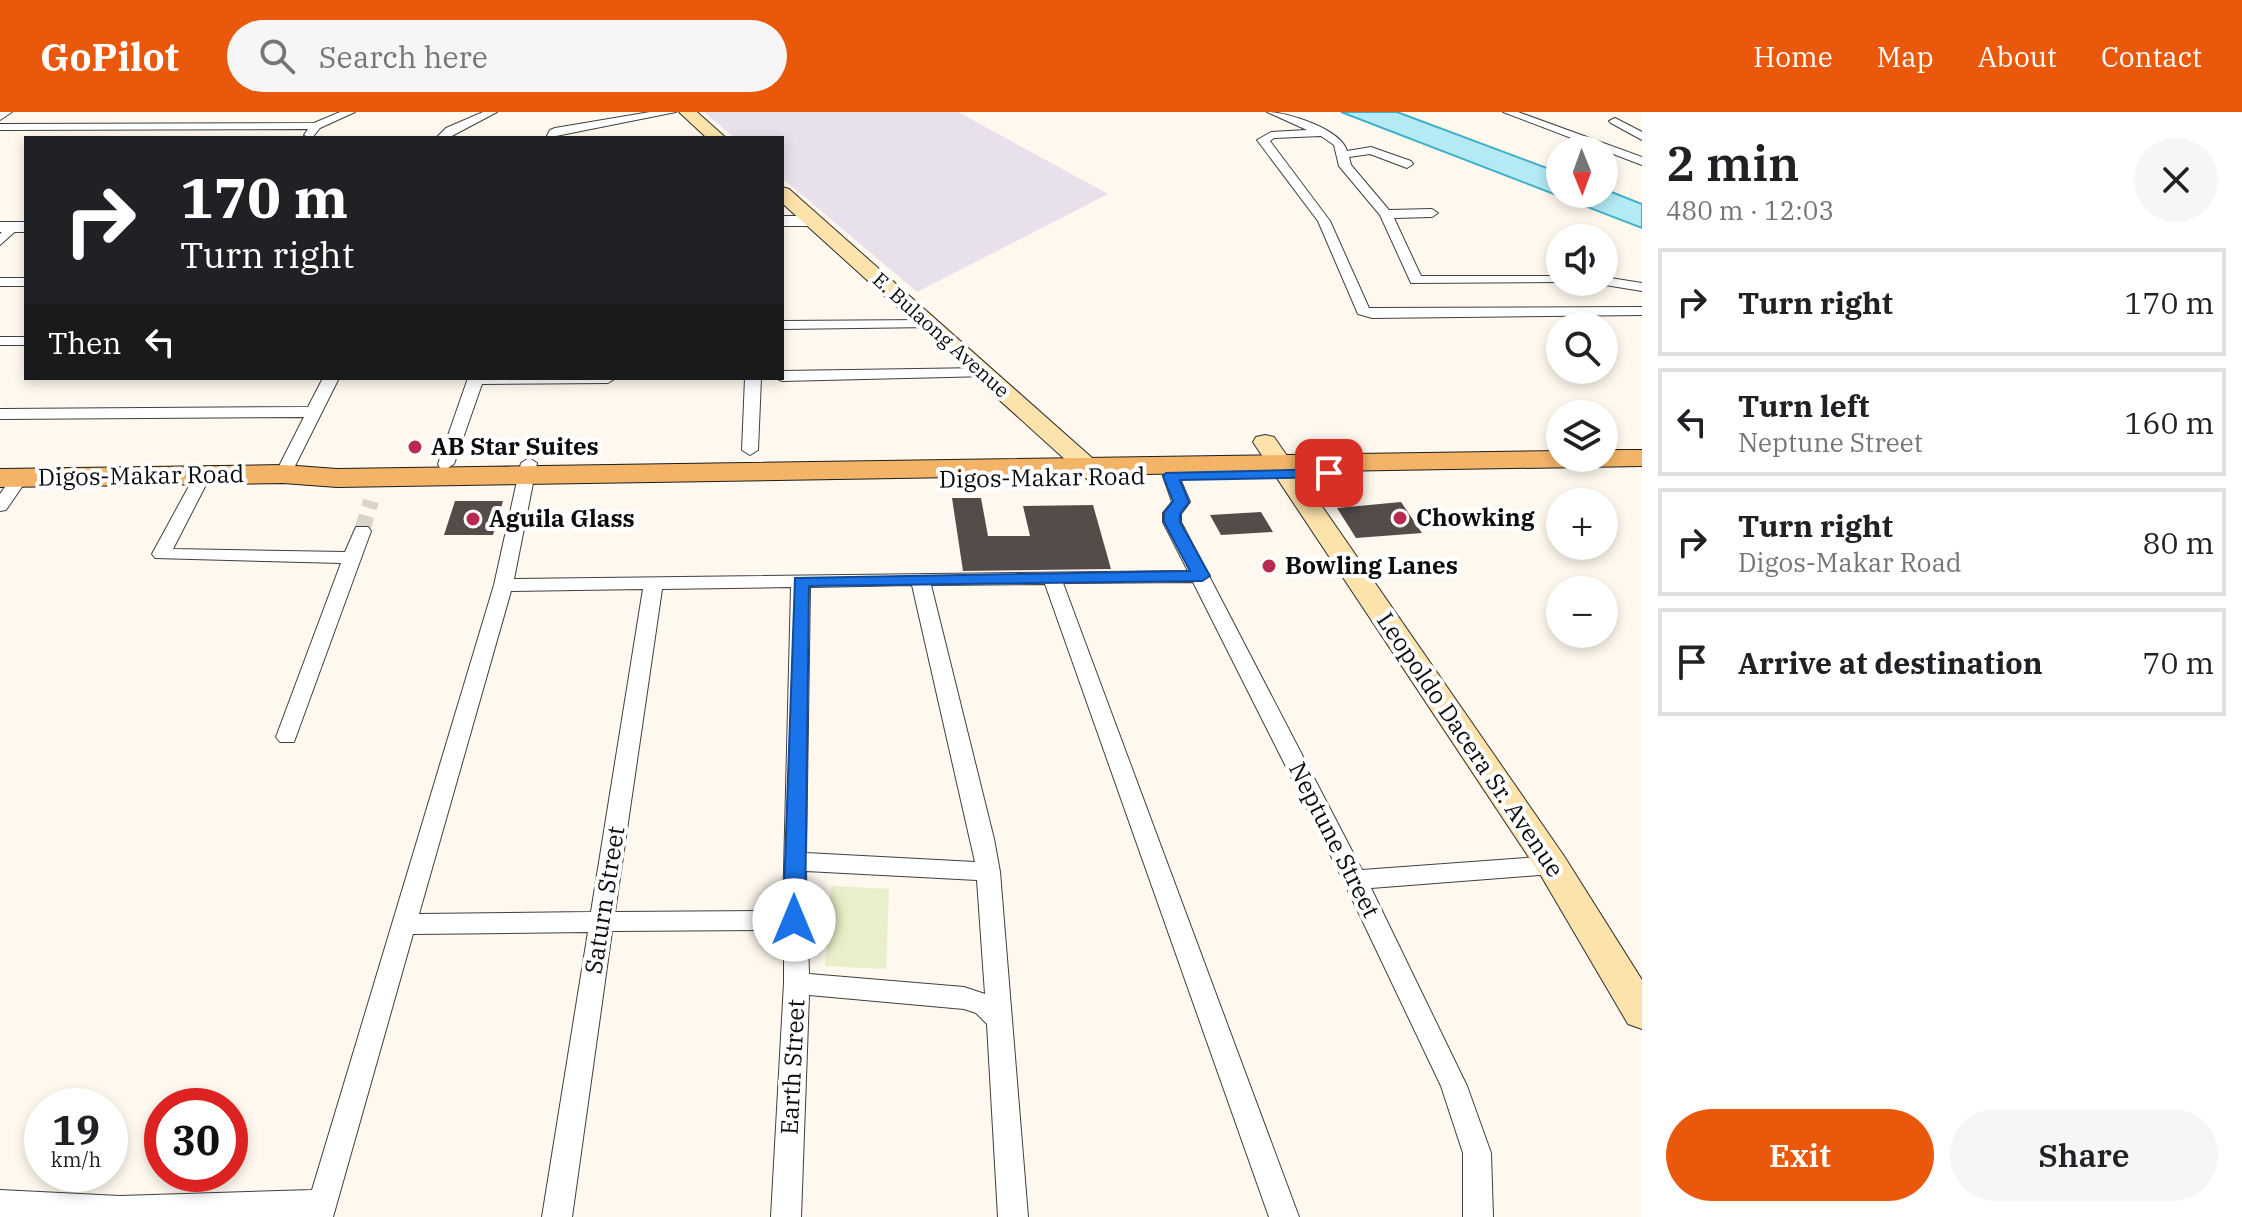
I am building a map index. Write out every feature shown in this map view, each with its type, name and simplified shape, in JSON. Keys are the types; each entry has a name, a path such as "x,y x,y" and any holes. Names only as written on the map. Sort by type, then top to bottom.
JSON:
{"main road":[{"path":"687,112 715,136"},
{"name":"E. Bulaong Avenue","path":"784,195 1099,477"},
{"path":"1618,437 1642,437"},
{"name":"Digos-Makar Road","path":"534,469 612,452 1546,438"},
{"name":"Leopoldo Dacera Sr. Avenue","path":"1265,442 1552,865 1642,1013"},
{"path":"1618,447 1642,447"},
{"name":"Digos-Makar Road","path":"10,478 283,474 337,478 534,469 1546,448"},
{"name":"Digos-Makar Road","path":"283,474 339,466 446,464 534,469 1642,458"},
{"name":"Digos-Makar Road","path":"534,469 607,484 1642,469"}],"street":[{"path":"0,116 5,112"},
{"path":"0,127 316,126 350,112"},
{"path":"444,136 450,130 492,112"},
{"path":"553,136 555,131 671,112"},
{"path":"1272,112 1339,143 1341,155 1355,180 1386,214 1424,296"},
{"path":"1508,112 1642,161"},
{"path":"1541,124 1562,115"},
{"path":"1642,119 1614,120 1642,137"},
{"path":"309,136 316,126"},
{"path":"582,126 593,136"},
{"path":"1323,133 1271,135 1263,140 1301,187 1334,238 1360,309 1372,314 1424,296 1546,282"},
{"path":"1341,155 1371,150 1407,164"},
{"path":"1386,214 1432,213"},
{"path":"784,221 815,221"},
{"path":"0,241 13,227"},
{"path":"0,282 24,282"},
{"path":"1618,283 1642,287"},
{"path":"1424,296 1642,311"},
{"path":"784,325 928,324"},
{"path":"0,341 24,341"},
{"path":"784,376 984,373"},
{"path":"283,474 330,380"},
{"path":"446,464 475,380"},
{"path":"750,450 753,380"},
{"path":"0,414 314,412"},
{"path":"0,1204 43,1210 320,1210 503,585 534,469"},
{"path":"203,475 161,554 352,558"},
{"name":"Neptune Street","path":"1171,476 1181,502 1172,513 1172,522 1355,880 1468,1121 1477,1153 1478,1217"},
{"path":"0,506 10,478"},
{"path":"287,737 362,531"},
{"path":"503,585 1202,576"},
{"path":"1052,578 1284,1217"},
{"path":"920,580 983,839 988,872 1013,1217"},
{"name":"Earth Street","path":"786,1217 797,983 794,861 801,581"},
{"name":"Saturn Street","path":"557,1217 653,583"},
{"path":"794,861 988,872"},
{"path":"1355,880 1552,865"},
{"path":"403,924 794,920"},
{"path":"797,983 980,1001 993,1009 1000,1022"}],"shaded area":[{"path":"704,112 958,112 1108,194 917,292 784,180 784,136 733,136"}],"green space":[{"path":"831,886 889,889 886,969 825,966"}],"water":[{"path":"1341,112 1397,112 1546,168 1546,191"},
{"path":"1618,195 1642,204 1642,228 1590,208 1618,208"}],"building":[{"path":"952,498 981,498 988,536 1030,536 1023,506 1093,505 1111,569 963,571"},
{"name":"Aguila Glass","path":"455,501 503,501 493,535 444,535"},
{"path":"1401,502 1422,533 1356,538 1337,508"},
{"path":"1261,512 1273,532 1221,535 1210,515"}],"tunnel":[{"path":"362,531 371,501"}],"place":[{"name":"AB Star Suites","path":"415,447"},
{"name":"Chowking","path":"1400,518"},
{"name":"Aguila Glass","path":"473,519"},
{"name":"Bowling Lanes","path":"1269,566"}],"route":[{"path":"794,920 801,581 1202,576 1172,522 1172,513 1181,502 1171,476 1329,473"}]}
